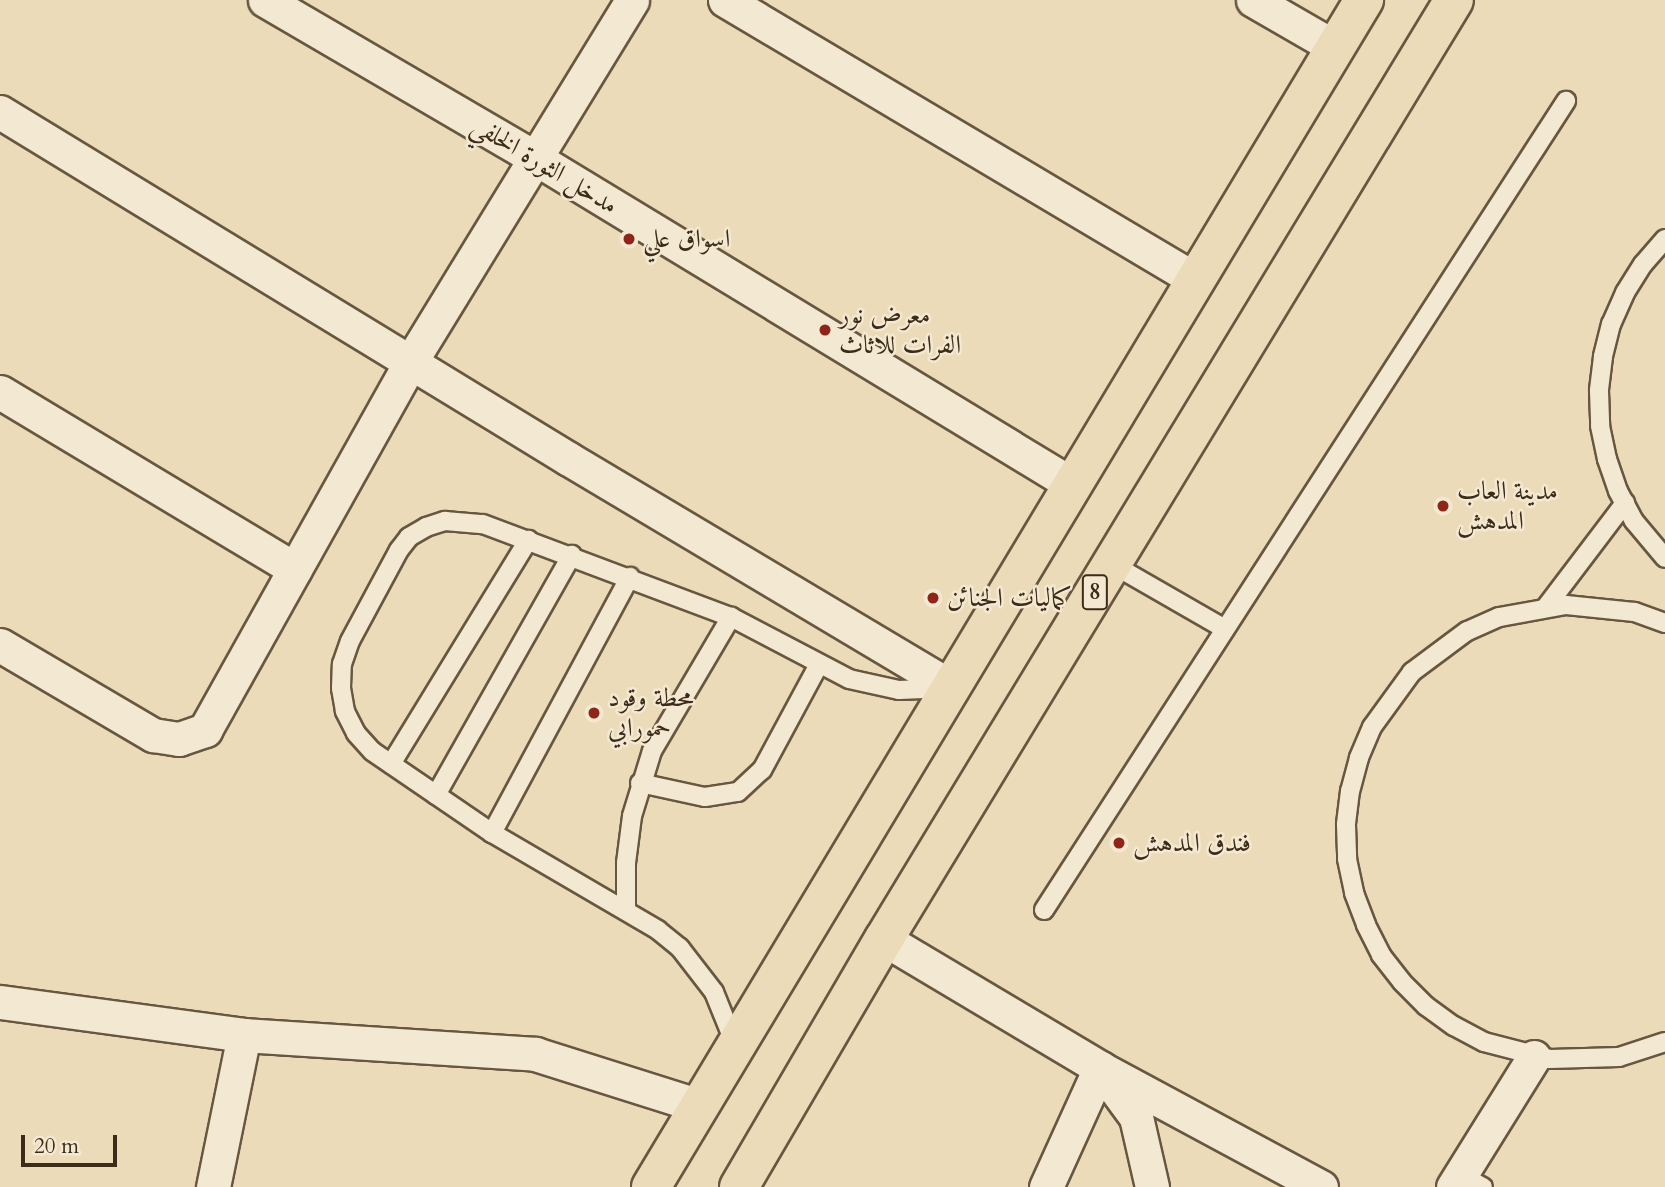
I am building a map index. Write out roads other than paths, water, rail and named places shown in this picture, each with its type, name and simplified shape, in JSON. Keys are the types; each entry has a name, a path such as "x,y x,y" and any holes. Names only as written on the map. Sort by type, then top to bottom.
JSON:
{"highway":[{"path":"651,1187 1364,0"},
{"name":"8","path":"739,1187 884,939 1454,0"}],"street":[{"name":"مدخل الثورة الخلفي","path":"265,0 535,158 1073,485"},
{"path":"0,645 153,735 179,739 205,730 411,361 632,0"},
{"path":"725,0 1196,280"},
{"path":"1253,0 1336,48"},
{"path":"0,112 951,687"},
{"path":"0,392 295,569"},
{"path":"884,939 1100,1068 1321,1187"},
{"path":"0,1002 244,1035 535,1054 699,1106"},
{"path":"213,1187 244,1035"},
{"path":"1466,1183 1534,1057"},
{"path":"1046,1187 1100,1068"},
{"path":"1100,1068 1136,1117 1152,1187"}],"lane":[{"path":"1044,910 1566,101"},
{"path":"1665,239 1643,264 1625,293 1611,324 1599,391 1600,426 1607,459 1634,521 1665,558"},
{"path":"1546,607 1625,503"},
{"path":"735,1044 718,1000 698,969 658,929 492,833 372,751 356,733 345,711 341,688 342,664 350,640 399,550 409,537 445,522 483,524 631,577 731,617 849,679 874,686 925,690 951,687"},
{"path":"391,764 528,540"},
{"path":"436,796 572,555"},
{"path":"1112,564 1225,629"},
{"path":"492,833 631,577"},
{"path":"1665,623 1634,612 1600,606 1546,607 1499,617 1467,631 1412,672 1372,727 1359,758 1350,791 1346,825 1347,859 1362,914 1381,955 1402,982 1426,1006 1454,1026 1484,1042 1534,1057 1584,1060 1619,1057 1665,1042"},
{"path":"626,910 626,863 632,816 640,783 652,751 731,617"},
{"path":"640,783 705,797 738,792 762,770 820,664"}],"place":[{"name":"اسواق علي","path":"629,239"},
{"name":"معرض نور الفرات للاثاث","path":"825,330"},
{"name":"مدينة العاب المدهش","path":"1443,506"},
{"name":"كماليات الجنائن","path":"933,598"},
{"name":"محطة وقود حمورابي","path":"594,713"},
{"name":"فندق المدهش","path":"1119,843"}]}
